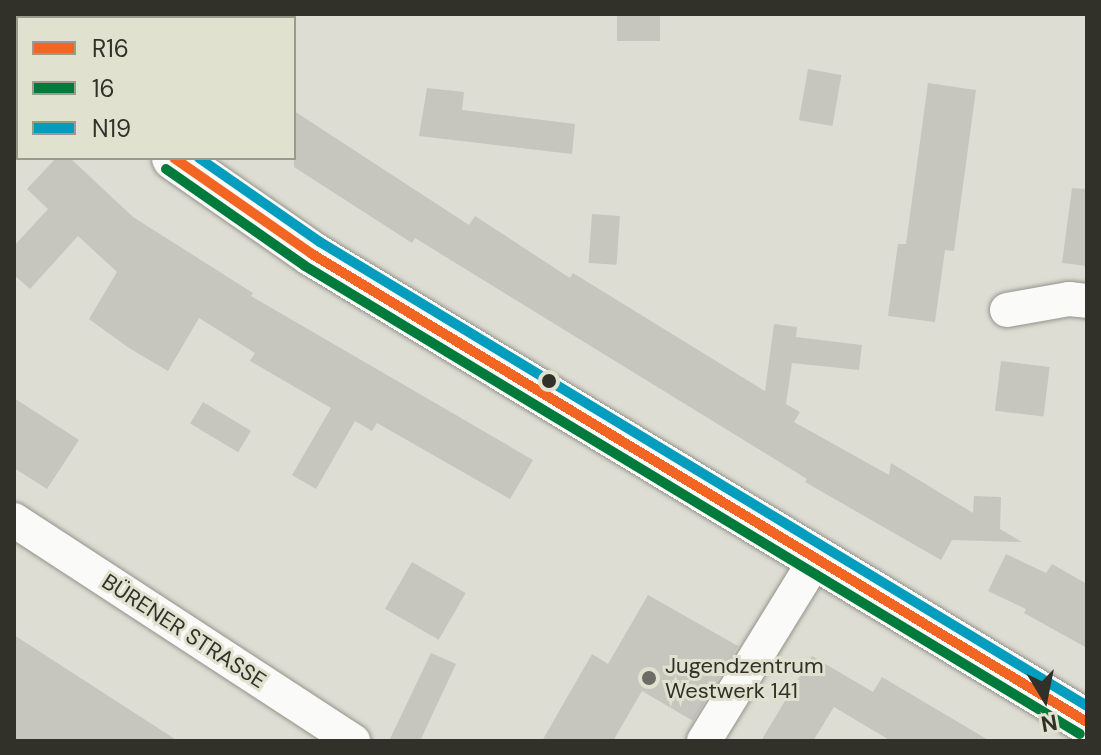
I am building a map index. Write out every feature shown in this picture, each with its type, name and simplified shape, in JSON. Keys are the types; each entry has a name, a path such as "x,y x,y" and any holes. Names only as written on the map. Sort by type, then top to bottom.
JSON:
{"street":[{"path":"177,160 312,254 1087,722"},
{"path":"1007,310 1069,299 1087,301"},
{"name":"BÜRENER STRASSE","path":"14,520 353,741"},
{"path":"704,741 816,559"}],"building":[{"path":"617,14 660,14 660,41 617,41"},
{"path":"808,69 841,75 832,126 799,120"},
{"path":"928,83 976,90 954,251 945,250 935,322 888,316 898,244 906,244"},
{"path":"427,88 464,92 462,110 575,124 572,154 419,136"},
{"path":"296,112 469,225 475,216 570,278 573,273 765,391 774,324 797,327 796,337 862,345 859,370 792,363 786,404 800,412 794,422 889,475 891,463 973,513 974,496 1001,497 1000,529 1022,542 952,540 941,560 805,482 807,479 415,238 412,243 294,167"},
{"path":"54,160 72,160 133,217 253,293 251,296 533,460 510,499 377,423 372,431 355,421 316,489 292,475 331,408 250,361 255,353 199,318 168,371 129,348 89,319 117,272 78,236 30,289 14,275 14,246 48,209 27,189"},
{"path":"1072,188 1087,189 1087,266 1062,263"},
{"path":"592,214 620,216 617,265 589,263"},
{"path":"1001,361 1050,367 1044,417 995,411"},
{"path":"14,398 79,440 47,489 14,468"},
{"path":"203,402 251,431 238,452 190,423"},
{"path":"1006,554 1046,573 1052,564 1087,584 1087,648 1024,613 1026,609 988,591"},
{"path":"412,562 466,593 439,640 385,609"},
{"name":"Jugendzentrum Westwerk 141","path":"648,595 738,646 693,721 642,691 613,741 542,741 592,654 608,664"},
{"path":"14,635 178,741 14,741"},
{"path":"431,653 456,664 420,741 389,741"},
{"path":"812,656 873,692 882,677 990,741 891,741 834,707 813,741 761,741"}],"transit line":[{"name":"R16","path":"177,160 312,254 1087,722"},
{"name":"N19","path":"202,160 320,242 1087,706"},
{"name":"16","path":"166,169 305,266 1080,734"}],"place":[{"name":"Jugendzentrum Westwerk 141","path":"649,678"}]}
